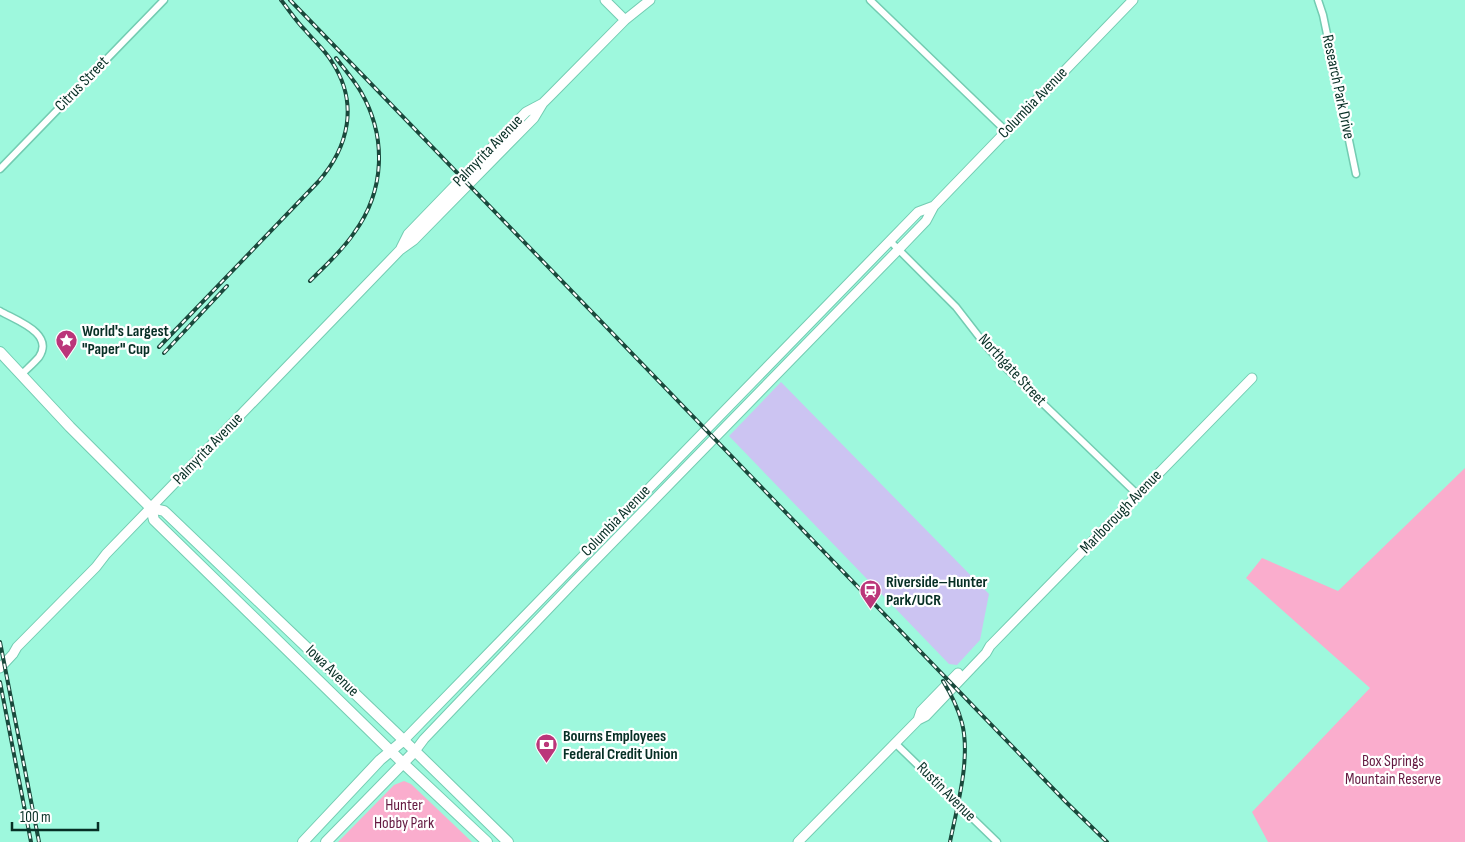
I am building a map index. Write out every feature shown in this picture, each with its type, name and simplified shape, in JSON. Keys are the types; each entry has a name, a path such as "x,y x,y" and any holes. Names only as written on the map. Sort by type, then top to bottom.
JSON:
{"main road":[{"name":"Iowa Avenue","path":"0,352 70,427 151,508 154,520 404,764 487,842"},
{"name":"Iowa Avenue","path":"151,508 164,511 416,751 508,842"},
{"name":"Columbia Avenue","path":"303,842 391,750 404,740"},
{"name":"Columbia Avenue","path":"326,842 416,751"}],"street":[{"name":"Citrus Street","path":"0,169 164,0"},
{"path":"605,0 625,20"},
{"name":"Palmyrita Avenue","path":"0,668 17,648 400,250 414,240 534,118 543,103 625,20 650,0"},
{"path":"870,0 1006,131"},
{"name":"Columbia Avenue","path":"416,751 424,739 642,512 899,249 926,220 934,206 1133,0"},
{"name":"Research Park Drive","path":"1318,0 1323,15 1356,174"},
{"name":"Columbia Avenue","path":"404,740 890,240 918,212 934,206"},
{"name":"Northgate Street","path":"890,240 960,312 997,358 1138,495"},
{"path":"0,312 35,331 42,340 39,356 22,374"},
{"path":"818,315 826,323"},
{"name":"Marlborough Avenue","path":"798,842 918,720 926,716 942,700 986,653 990,646 1252,378"},
{"path":"634,503 642,512"},
{"path":"530,609 540,619"},
{"path":"508,633 517,643"},
{"name":"Palmyrita Avenue","path":"0,660 11,649 17,648"},
{"name":"Rustin Avenue","path":"895,743 997,842"}],"green space":[{"name":"Box Springs Mountain Reserve","path":"1465,468 1465,842 1268,842 1252,812 1370,688 1246,578 1262,558 1338,591"},
{"name":"Hunter Hobby Park","path":"404,781 411,784 472,842 338,842 394,785"}],"shaded area":[{"path":"781,382 989,594 980,640 957,665 949,664 729,436"}],"railway":[{"path":"159,347 318,182 329,168 343,139 348,109 346,93 340,77 326,53 281,0"},
{"path":"290,0 1066,802 1107,842"},
{"path":"310,281 354,233 372,200 377,182 379,164 375,127 361,92 336,58"},
{"path":"164,353 227,286"},
{"path":"0,642 39,842"},
{"path":"943,681 962,723 965,751 962,782 950,842"},
{"path":"0,682 31,842"}],"place":[{"name":"World's Largest \"Paper\" Cup","path":"66,359"},
{"name":"Riverside–Hunter Park/UCR","path":"870,610"},
{"name":"Bourns Employees Federal Credit Union","path":"547,764"}]}
